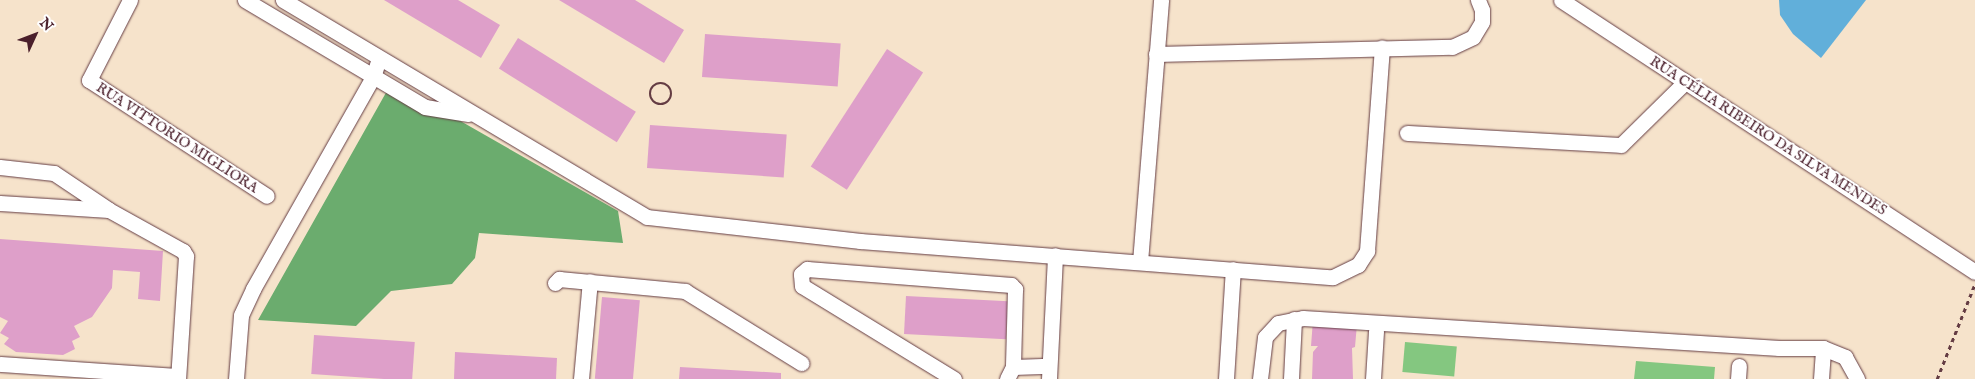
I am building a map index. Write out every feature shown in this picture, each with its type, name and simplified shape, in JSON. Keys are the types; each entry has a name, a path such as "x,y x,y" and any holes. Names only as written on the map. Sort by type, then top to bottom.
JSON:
{"street":[{"name":"RUA VITTORIO MIGLIORA","path":"130,0 89,80 267,196"},
{"path":"245,0 425,107 486,119"},
{"path":"1140,262 1161,0"},
{"path":"1156,54 1452,47 1472,37 1482,22 1482,10 1478,0"},
{"name":"RUA CÉLIA RIBEIRO DA SILVA MENDES","path":"1561,0 1975,272"},
{"path":"286,24 293,2 380,59 486,119 647,217 860,241 1333,277 1347,272 1365,258 1382,48"},
{"path":"236,379 241,315 253,289 373,77 380,59"},
{"path":"1407,134 1621,145 1685,82"},
{"path":"0,167 54,173 109,210 179,247 186,256 177,378 0,364"},
{"path":"0,203 109,210"},
{"path":"954,379 802,286 801,274 807,268 1011,285 1015,289 1010,373 1049,373 1056,256"},
{"path":"1226,379 1233,269"},
{"path":"555,283 559,279 686,291 801,363"},
{"path":"581,379 590,281"},
{"path":"1291,379 1294,319"},
{"path":"1260,379 1265,337 1278,323 1294,319 1770,348 1823,348 1845,357 1857,379"},
{"path":"1373,379 1376,331"},
{"path":"1821,379 1823,348"}],"path":[{"path":"657,83 664,83 670,87 671,98 658,105 650,98 650,91 657,83"},
{"path":"1938,379 1975,285"}],"green space":[{"path":"392,82 618,211 623,243 479,233 475,258 452,284 391,291 356,326 258,320"},
{"path":"1405,342 1457,347 1454,376 1402,372"},
{"path":"1636,361 1715,367 1714,379 1634,379"}],"water":[{"path":"1779,0 1866,0 1821,58 1793,34 1780,15"}],"building":[{"path":"384,0 458,0 500,25 481,58"},
{"path":"559,0 635,0 684,30 664,63"},
{"path":"705,34 841,43 838,86 702,77"},
{"path":"518,38 636,112 617,142 499,69"},
{"path":"887,49 923,72 847,190 811,166"},
{"path":"650,125 787,135 784,177 647,168"},
{"path":"0,239 163,251 160,301 138,299 140,272 113,270 112,288 92,317 74,326 80,337 72,341 75,349 63,355 16,352 4,344 9,338 0,333 8,321 0,317"},
{"path":"906,296 1008,301 1006,339 904,334"},
{"path":"602,297 640,300 633,379 595,379"},
{"path":"1313,320 1357,324 1355,347 1352,348 1353,379 1312,379 1313,352 1318,346 1311,346"},
{"path":"314,335 415,342 412,379 311,374"},
{"path":"455,352 557,358 556,379 454,379"},
{"path":"680,367 781,373 781,379 679,379"}]}
